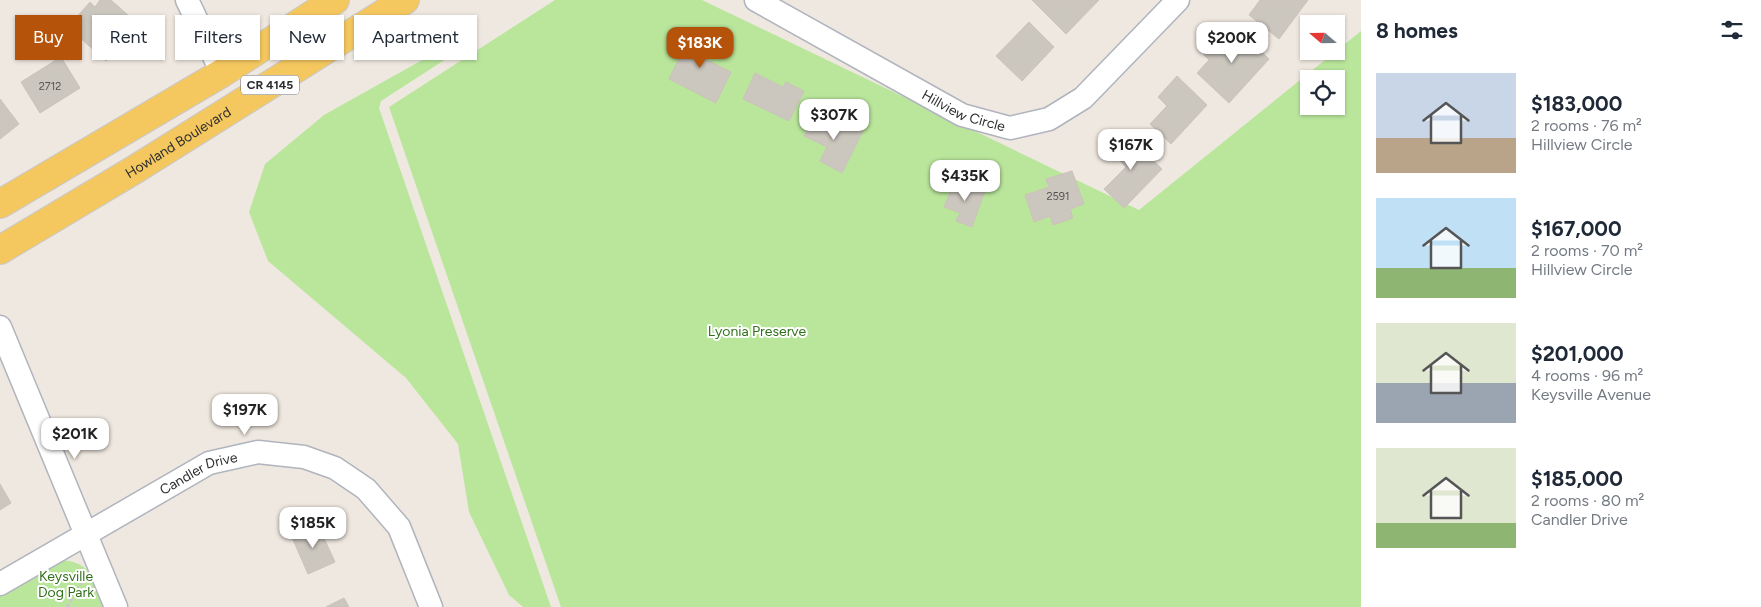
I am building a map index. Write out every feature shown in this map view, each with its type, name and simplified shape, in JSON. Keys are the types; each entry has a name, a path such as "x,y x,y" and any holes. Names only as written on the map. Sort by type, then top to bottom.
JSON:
{"main road":[{"name":"CR 4145","path":"0,204 222,73 335,0"},
{"name":"Howland Boulevard","path":"0,250 134,170 405,0"}],"street":[{"path":"187,0 222,73"},
{"name":"Hillview Circle","path":"756,0 962,115 1010,128 1049,119 1083,98 1178,0"},
{"path":"0,327 116,607"},
{"name":"Candler Drive","path":"0,584 208,463 258,452 304,457 335,468 366,489 398,527 431,607"}],"path":[{"path":"68,607 84,578"}],"green space":[{"name":"Lyonia Preserve","path":"555,0 702,0 1139,210 1300,80 1300,115 1345,115 1345,70 1313,70 1325,60 1345,60 1345,44 1361,31 1361,607 561,607 389,107 462,60 477,60 477,50"},
{"path":"422,60 444,60 381,101 379,108 551,607 523,607 509,595 469,512 458,444 406,378 268,261 249,212 265,164 324,115"},
{"name":"Keysville Dog Park","path":"62,560 81,565 92,575 107,607 0,607 0,595"}],"building":[{"path":"100,0 111,0 128,15 92,15 92,48 82,40 82,15 79,15 90,2 95,7"},
{"path":"1032,0 1099,0 1066,34"},
{"path":"1260,0 1308,0 1279,39 1249,15"},
{"path":"1029,22 1054,47 1022,81 996,56"},
{"path":"1232,25 1269,59 1229,103 1197,73 1209,60 1204,55"},
{"path":"693,30 714,41 705,59 731,72 716,103 669,79"},
{"path":"56,60 63,60 80,88 40,113 21,82"},
{"path":"755,73 783,87 786,82 804,91 789,121 743,99"},
{"path":"1177,76 1207,105 1171,144 1150,124 1167,106 1158,97"},
{"path":"0,99 19,124 0,139"},
{"path":"815,114 837,124 840,120 863,131 842,173 820,161 827,147 804,136"},
{"path":"1124,132 1162,169 1124,208 1104,189 1126,167 1108,149"},
{"path":"1072,171 1084,204 1070,209 1073,218 1053,225 1050,216 1034,222 1025,195 1049,187 1046,179"},
{"path":"955,179 985,191 972,227 956,221 960,213 944,207"},
{"path":"0,484 11,503 0,510"},
{"path":"317,523 335,562 308,574 291,535"},
{"path":"344,598 349,607 326,607"}]}
